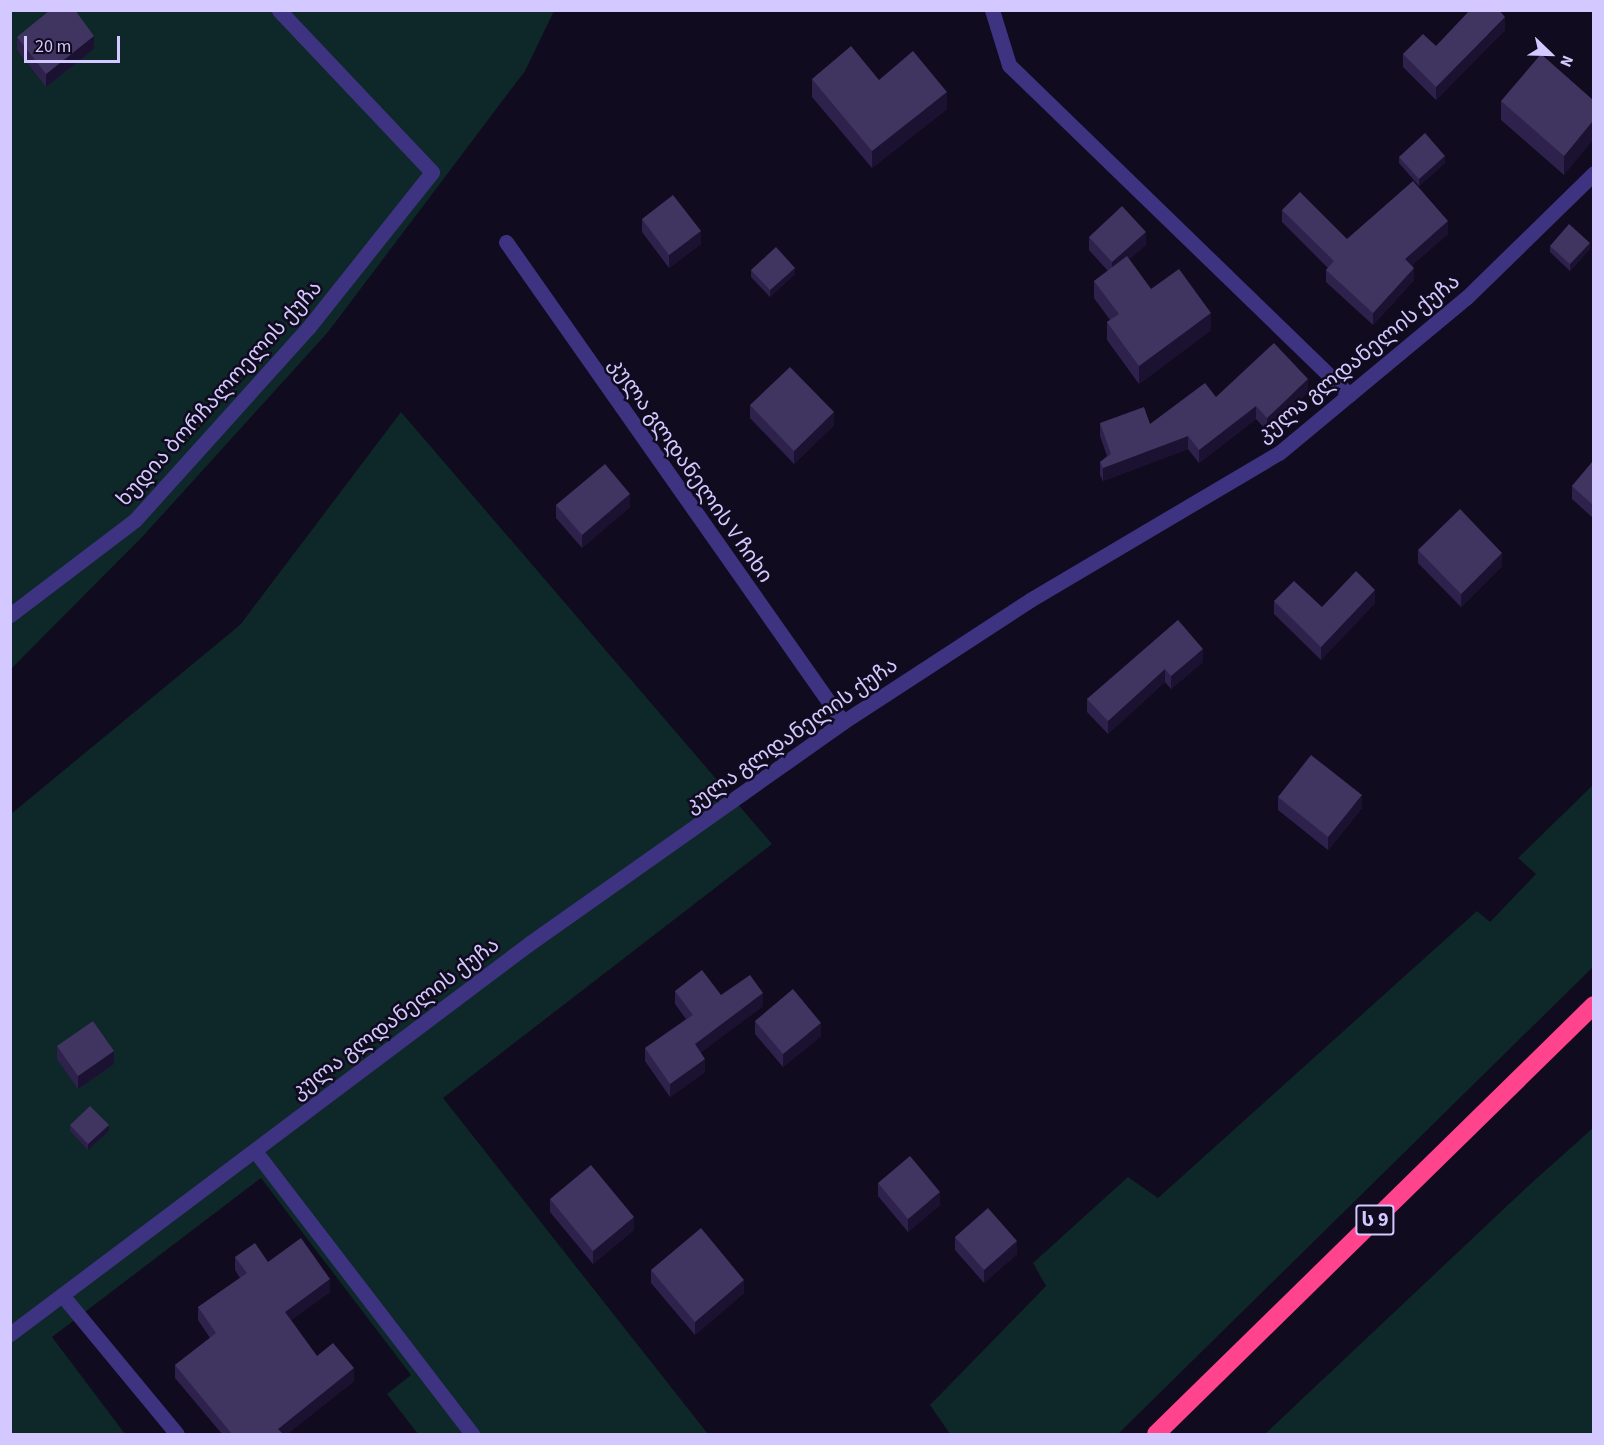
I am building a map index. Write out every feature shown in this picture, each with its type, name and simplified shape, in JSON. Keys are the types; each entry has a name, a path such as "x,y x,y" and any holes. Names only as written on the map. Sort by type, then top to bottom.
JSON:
{"highway":[{"name":"ს 9","path":"1156,1434 1593,1005"}],"street":[{"name":"ხუდია ბორჩალოელის ქუჩა","path":"10,615 135,520 308,328 432,172 279,10"},
{"path":"992,10 1009,65 1349,395"},
{"name":"კულა გლდანელის ქუჩა","path":"10,1334 530,943 843,722 1030,600 1279,453 1466,298 1593,173"},
{"name":"კულა გლდანელის V ჩიხი","path":"506,242 843,722"},
{"path":"255,1151 472,1434"},
{"path":"62,1295 177,1434"}],"green space":[{"path":"11,11 554,11 525,71 328,332 144,535 11,669"},
{"path":"401,412 772,844 443,1098 708,1434 418,1434 387,1394 411,1375 261,1178 52,1337 125,1434 11,1434 11,814 240,625"},
{"path":"1593,785 1593,967 1118,1434 950,1434 930,1405 1046,1286 1033,1263 1128,1177 1158,1198 1477,911 1490,922 1536,874 1518,858"},
{"path":"1593,1128 1593,1434 1265,1434 1527,1187"}],"building":[{"path":"50,10 75,10 94,36 46,74 17,37"},
{"path":"1470,10 1499,10 1505,17 1436,87 1403,54 1423,34 1436,46"},
{"path":"851,46 879,80 913,51 947,92 872,151 812,79"},
{"path":"1541,54 1593,100 1593,121 1564,156 1501,101"},
{"path":"1425,133 1445,156 1419,179 1399,157"},
{"path":"1413,181 1448,221 1405,259 1414,268 1373,313 1326,270 1334,261 1282,210 1300,192 1347,239"},
{"path":"673,195 701,231 669,255 642,219"},
{"path":"1122,206 1146,232 1112,262 1089,237"},
{"path":"1569,224 1590,243 1570,264 1550,246"},
{"path":"776,247 795,268 770,290 751,270"},
{"path":"1127,256 1151,289 1179,269 1211,313 1139,366 1107,322 1119,314 1094,281"},
{"path":"1274,343 1308,379 1267,418 1256,406 1199,450 1188,436 1103,468 1100,462 1111,454 1100,423 1144,407 1150,424 1205,383 1216,397"},
{"path":"790,367 834,412 794,451 750,405"},
{"path":"1593,461 1593,505 1572,486"},
{"path":"605,464 630,494 582,535 556,505"},
{"path":"1460,509 1502,553 1461,594 1418,550"},
{"path":"1356,571 1375,590 1321,647 1274,601 1294,581 1322,607"},
{"path":"1178,620 1203,649 1171,676 1165,669 1108,721 1087,699"},
{"path":"1311,755 1362,795 1328,837 1278,797"},
{"path":"702,970 721,995 750,975 763,993 695,1044 705,1059 670,1084 645,1048 693,1015 675,991"},
{"path":"793,989 821,1023 783,1054 755,1021"},
{"path":"93,1021 114,1051 78,1076 57,1046"},
{"path":"90,1106 109,1125 88,1144 70,1125"},
{"path":"910,1156 940,1192 908,1219 878,1183"},
{"path":"591,1165 634,1217 593,1251 550,1199"},
{"path":"988,1208 1017,1241 984,1270 955,1237"},
{"path":"701,1228 744,1280 695,1322 651,1270"},
{"path":"301,1238 330,1279 285,1312 317,1356 333,1343 354,1368 278,1429 283,1434 232,1434 175,1365 216,1333 198,1307 247,1273 235,1257 255,1243 268,1262"}]}
